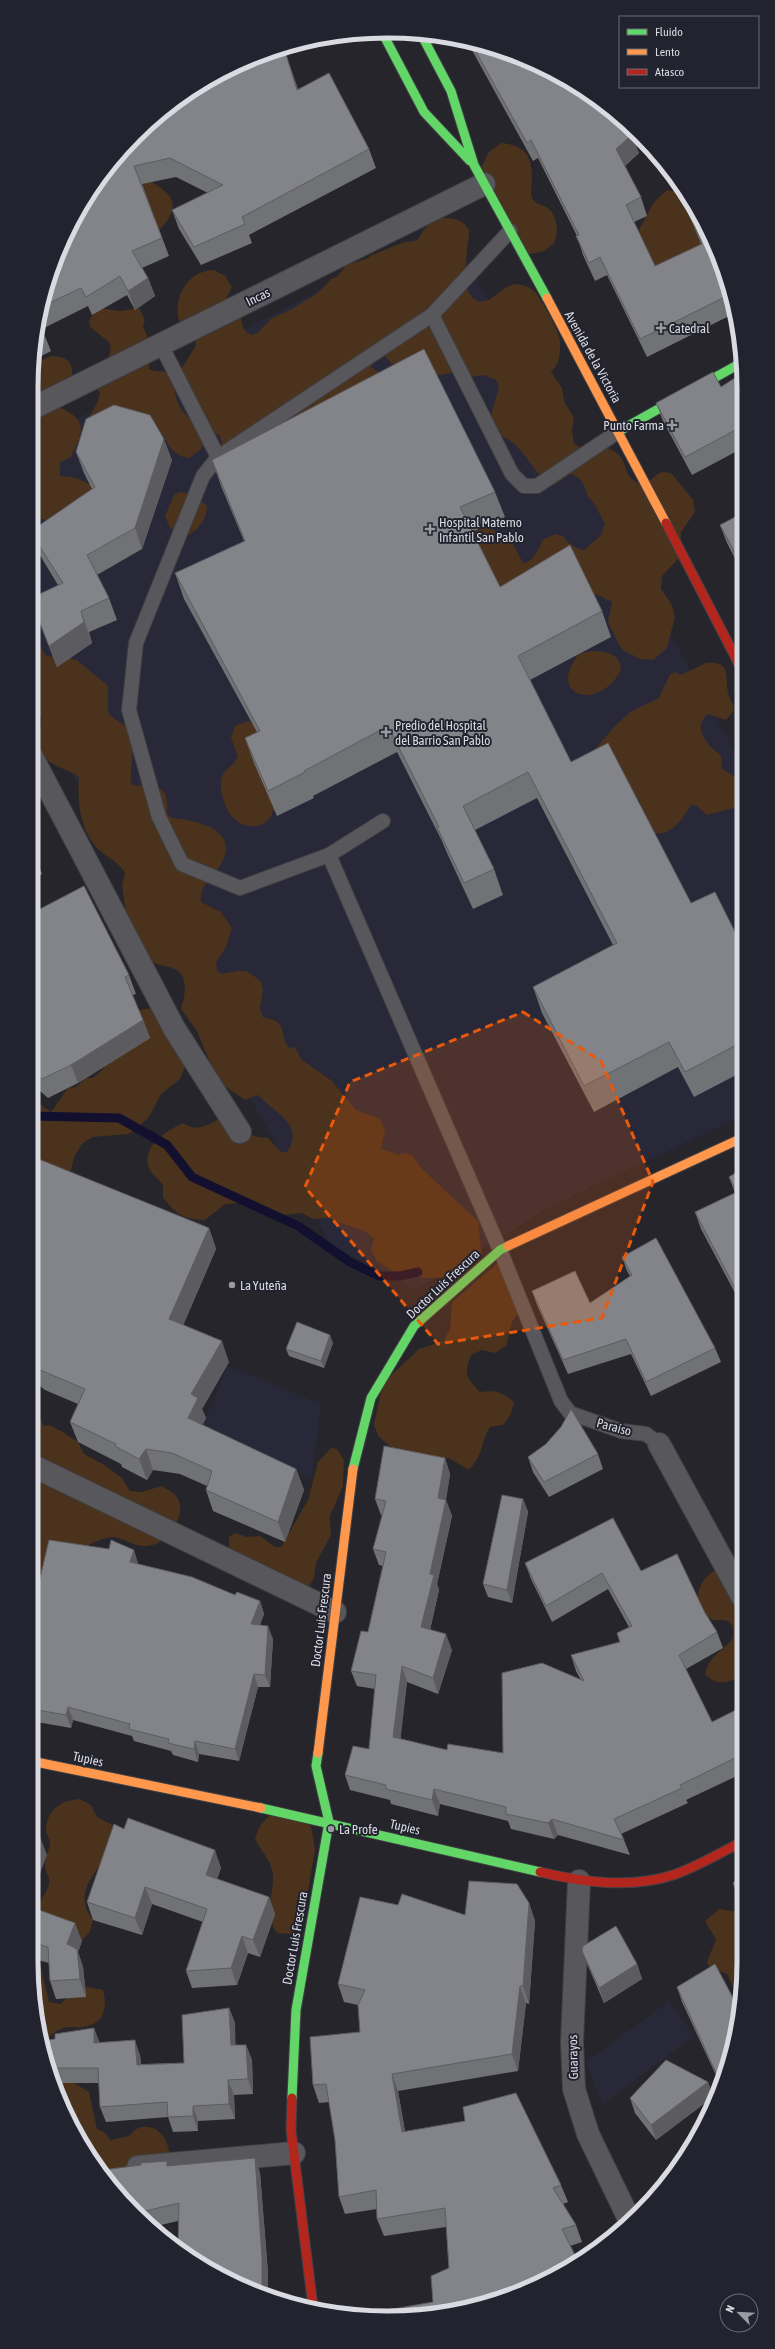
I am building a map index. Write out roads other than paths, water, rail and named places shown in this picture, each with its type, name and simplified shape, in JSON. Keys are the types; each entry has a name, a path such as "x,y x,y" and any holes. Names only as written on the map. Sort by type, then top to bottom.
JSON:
{"street":[{"name":"Avenida de la Victoria","path":"385,38 424,112 474,165"},
{"name":"Avenida de la Victoria","path":"424,40 451,91 474,165 619,431 737,660"},
{"name":"Incas","path":"38,406 484,184"},
{"path":"619,431 736,366"},
{"path":"38,769 174,1028 240,1132"},
{"name":"Doctor Luis Frescura","path":"313,2303 291,2130 296,2010 330,1822 316,1766 352,1474 371,1398 414,1326 500,1250 737,1140"},
{"name":"Paraíso","path":"659,1444 737,1587"},
{"path":"38,1468 335,1612"},
{"name":"Tupies","path":"38,1762 330,1822 579,1881 642,1882 673,1875 737,1844"},
{"name":"Guarayos","path":"579,1881 572,2042 574,2090 588,2134 627,2216"},
{"path":"119,2169 294,2153"}],"lane":[{"path":"383,821 329,855 240,888 182,864 159,817 129,710 136,642 203,476 218,457 432,315 510,231"},
{"path":"432,315 512,474 524,486 537,486 619,431"},
{"path":"161,345 218,457"},
{"name":"Paraíso","path":"329,855 500,1250 561,1401 570,1413 622,1431 646,1434 659,1444"}],"waterway":[{"path":"38,1116 119,1118 167,1145 192,1177 298,1226 350,1262 379,1276 400,1276 418,1272"}],"place":[{"name":"Catedral","path":"661,328"},
{"name":"Punto Farma","path":"672,425"},
{"name":"Hospital Materno Infantil San Pablo","path":"430,529"},
{"name":"Predio del Hospital del Barrio San Pablo","path":"386,732"},
{"name":"La Yuteña","path":"232,1285"},
{"name":"La Profe","path":"331,1829"}]}
